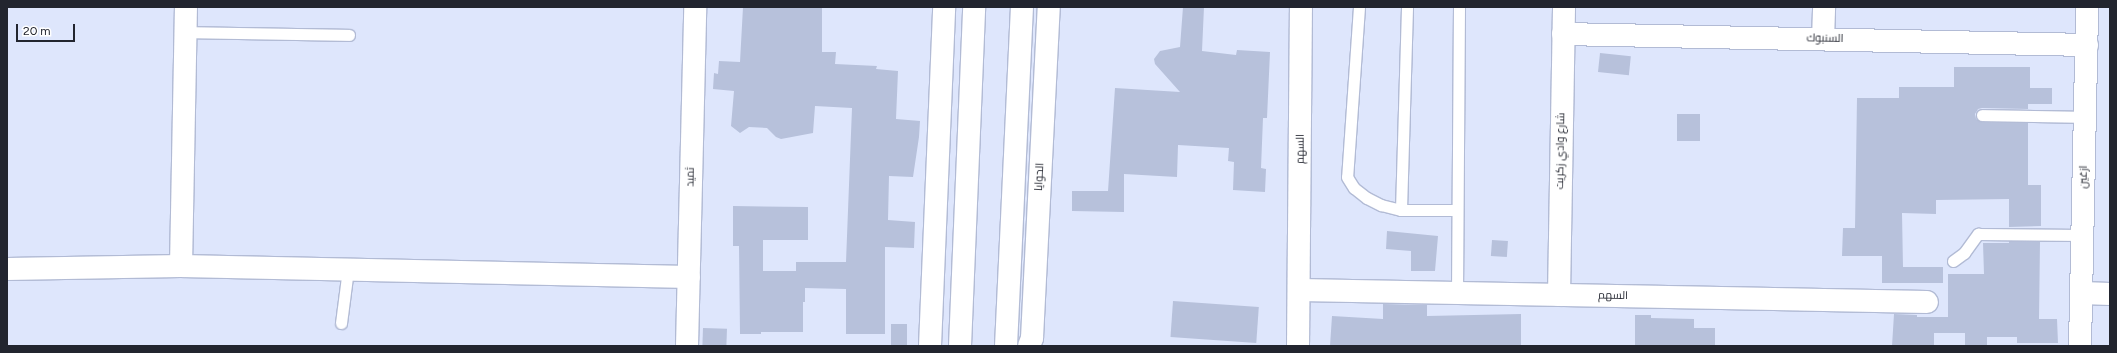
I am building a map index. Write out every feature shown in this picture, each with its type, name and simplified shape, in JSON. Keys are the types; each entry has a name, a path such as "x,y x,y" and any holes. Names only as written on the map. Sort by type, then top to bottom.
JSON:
{"street":[{"path":"181,266 186,7"},
{"name":"ثميد","path":"687,346 694,7"},
{"path":"930,346 944,7"},
{"path":"960,346 974,7"},
{"path":"1006,346 1022,7"},
{"name":"الحوايا","path":"1029,346 1032,338 1049,7"},
{"name":"السهم","path":"1298,346 1300,290 1301,7"},
{"name":"شارع وادي زكريت","path":"1559,295 1564,7"},
{"path":"1823,39 1824,7"},
{"name":"ازغين","path":"2080,346 2087,7"},
{"name":"السنبوك","path":"1563,34 2087,45"},
{"path":"7,269 181,266 689,277"},
{"name":"السهم","path":"1300,290 1927,302"},
{"path":"2082,293 2110,294"}],"lane":[{"path":"1359,7 1347,176 1354,188 1367,198 1381,205 1401,210 1457,210"},
{"path":"1401,210 1407,7"},
{"path":"1457,293 1459,7"},
{"path":"185,32 349,35"},
{"path":"1982,115 2085,117"},
{"path":"1953,261 1964,253 1978,234 2083,236"},
{"path":"341,323 348,269"}],"building":[{"path":"743,7 822,7 822,52 836,52 835,64 877,66 876,69 898,71 896,119 920,121 913,177 889,176 888,220 915,222 914,248 885,247 885,334 846,334 846,289 805,288 805,302 803,302 803,332 761,332 761,334 740,334 739,246 733,246 733,206 808,207 808,240 763,240 763,271 796,271 796,262 846,262 852,108 815,106 813,133 781,139 776,137 767,128 749,127 740,133 731,126 734,91 713,89 714,73 718,74 719,61 740,62"},
{"path":"1183,7 1204,7 1202,51 1236,55 1237,50 1270,52 1267,118 1263,118 1261,168 1266,169 1265,192 1233,190 1234,162 1228,161 1229,148 1178,145 1177,177 1124,174 1124,212 1072,211 1072,191 1108,191 1115,88 1180,92 1155,64 1154,59 1160,51 1180,47"},
{"path":"1600,53 1631,56 1629,75 1598,72"},
{"path":"1954,67 2030,67 2030,88 2052,88 2052,104 2028,104 2028,109 1982,108 1978,109 1975,114 1976,119 1981,122 2028,123 2028,185 2041,185 2041,226 2009,227 2009,199 1936,200 1936,214 1902,213 1903,267 1943,267 1943,283 1882,283 1882,256 1842,256 1843,228 1855,228 1857,98 1899,98 1899,87 1954,87"},
{"path":"1677,114 1700,114 1700,141 1677,141"},
{"path":"1387,231 1438,236 1435,271 1411,271 1411,251 1386,249"},
{"path":"1492,240 1508,241 1507,257 1491,256"},
{"path":"2009,241 2040,242 2039,319 2057,319 2058,343 2017,343 2017,337 1987,337 1987,346 1965,346 1965,333 1934,333 1934,346 1892,346 1894,314 1917,315 1917,317 1948,317 1948,274 1984,274 1983,243 2009,243"},
{"path":"1173,301 1259,307 1256,343 1170,337"},
{"path":"1383,304 1427,305 1427,316 1521,314 1521,346 1330,346 1332,316 1383,319"},
{"path":"1635,315 1651,315 1651,318 1694,319 1694,328 1715,328 1715,345 1635,345"},
{"path":"891,324 907,324 907,346 891,346"},
{"path":"703,328 727,329 726,346 702,345"}]}
